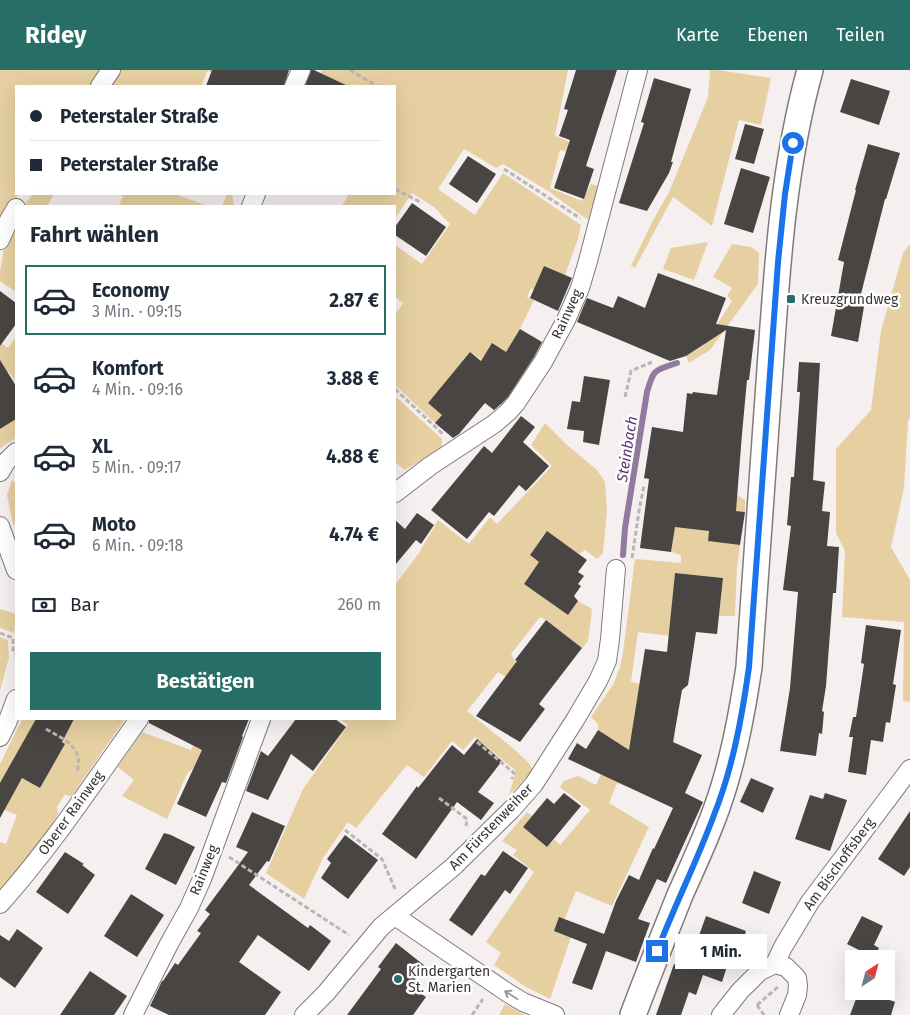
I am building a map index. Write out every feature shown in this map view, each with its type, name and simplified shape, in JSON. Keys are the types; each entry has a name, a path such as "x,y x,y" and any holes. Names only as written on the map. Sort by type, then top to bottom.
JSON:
{"main road":[{"path":"633,1015 663,936 714,814 734,752 743,710 749,667 781,225 795,131 810,70"}],"street":[{"path":"101,85 111,70"},
{"path":"294,85 300,70"},
{"name":"Rainweg","path":"396,491 430,466 494,424 516,403 538,370 566,320 580,288 638,70"},
{"path":"0,240 15,210"},
{"path":"0,472 15,453"},
{"path":"0,526 15,567"},
{"name":"Am Fürstenweiher","path":"304,1015 326,993 374,935 453,867 512,809 534,784 575,720 598,681 607,661 616,569"},
{"path":"0,737 15,702"},
{"name":"Oberer Rainweg","path":"0,904 47,848 138,720"},
{"name":"Rainweg","path":"133,1015 189,908 202,879 261,720"},
{"name":"Am Bischoffsberg","path":"775,964 810,902 910,769"},
{"path":"402,910 508,993 523,1002 555,1015"},
{"path":"721,1015 760,971 775,964 786,966 797,978 797,994 789,1015"}],"path":[{"path":"350,70 375,85"},
{"path":"504,168 584,221 581,231 595,237"},
{"path":"396,190 422,203"},
{"path":"625,397 631,371 652,362"},
{"path":"396,390 448,438 456,449"},
{"path":"616,569 633,558 644,485"},
{"path":"0,632 13,638 13,652 15,653"},
{"path":"46,729 76,749 80,762 76,776"},
{"path":"477,742 514,773 512,780"},
{"path":"439,798 467,819 465,838 474,847"},
{"path":"345,830 382,859 402,910"},
{"path":"221,853 354,939"},
{"path":"757,1005 764,1015"}],"shaded area":[{"path":"0,70 208,70 201,85 15,85 15,195 18,195 9,207 0,230"},
{"path":"208,70 289,70 285,81 281,80 279,85 243,85 211,73"},
{"path":"322,70 568,70 555,136 588,149 587,157 560,150 550,188 582,201 591,184 598,186 588,220 548,191 503,164 496,168 464,149 438,189 475,215 503,173 581,225 565,275 534,290 531,288 527,297 534,300 506,352 482,360 470,352 428,403 442,415 435,423 396,386 396,314 403,303 396,298 396,246 422,264 450,224 434,207 412,193 396,217 396,205 343,205 348,195 396,195 396,85 326,85 330,78 321,73"},
{"path":"710,70 771,78 761,125 739,120 712,226 673,197 635,268 631,266 669,192 708,97"},
{"path":"32,195 53,195 48,205 24,205"},
{"path":"121,195 178,195 205,205 119,205 123,196"},
{"path":"227,195 232,195 234,205 222,205"},
{"path":"15,220 15,291 0,281 6,236"},
{"path":"708,242 694,280 663,269 671,248"},
{"path":"732,244 751,247 759,253 758,284 710,350 689,363 686,356 705,344 732,301 727,296 732,288 713,277"},
{"path":"910,244 910,418 908,421 904,488 891,547 910,580 910,702 903,701 904,622 842,617 845,551 836,533 836,449 871,410 881,331 903,253"},
{"path":"15,338 15,381 9,372 0,377 0,342 8,348"},
{"path":"396,397 442,439 442,447 405,470 396,463"},
{"path":"15,420 15,439 0,449 0,429"},
{"path":"545,423 597,470 605,482 607,512 603,553 597,559 585,550 579,554 547,531 530,555 539,562 524,584 568,615 578,601 592,609 588,641 582,648 540,617 511,654 518,666 509,679 498,672 467,711 514,749 529,763 533,771 509,795 516,771 475,737 463,750 452,741 424,777 407,765 356,828 348,822 323,858 304,899 266,873 303,789 348,725 341,720 396,720 396,584 419,553 438,520 469,544 490,517 497,524 552,466 531,445"},
{"path":"12,480 15,482 15,524 13,525 7,495"},
{"path":"661,488 737,495 745,500 745,512 700,506 697,529 709,531 708,541 740,545 735,616 719,616 723,578 675,573 670,636 638,632 631,682 640,684 634,721 675,728 674,743 642,750 625,786 617,783 609,803 649,827 612,906 576,891 562,925 573,931 550,999 526,987 494,965 501,953 486,942 534,872 513,855 517,850 502,841 527,812 532,816 523,827 547,847 554,839 560,845 590,810 560,787 564,781 578,776 596,785 618,743 598,730 598,724 591,717 614,683 620,667 635,559 681,563 681,555 671,552 676,514"},
{"path":"0,609 15,614 14,633 0,628"},
{"path":"0,637 8,640 9,657 0,691"},
{"path":"22,720 124,720 71,797 65,794 57,807 58,814 45,834 24,863 0,890 0,842 6,844 17,815 0,808 0,764","holes":["42,731 65,743 40,788 22,778 17,787 3,778"]},
{"path":"206,720 217,720 199,763 187,774 167,819 122,796 134,780 118,767 142,732 191,750"},
{"path":"505,1004 525,1015 499,1015"}],"building":[{"path":"212,70 289,70 284,85 206,85"},
{"path":"311,70 314,70 346,85 305,85"},
{"path":"576,70 617,70 586,166 594,169 584,199 554,188 570,140 559,136 568,110 564,109"},
{"path":"654,78 691,89 671,162 673,162 669,173 647,211 619,203 644,123 641,122"},
{"path":"851,79 890,91 879,125 840,112"},
{"path":"745,124 764,129 754,164 735,159"},
{"path":"868,144 900,153 885,199 861,294 866,295 858,342 831,336 844,262 838,260"},
{"path":"468,156 496,174 477,203 449,184"},
{"path":"741,168 770,177 753,233 724,224"},
{"path":"412,203 446,227 426,256 396,236 396,226"},
{"path":"544,266 572,278 558,311 530,298"},
{"path":"658,273 726,298 716,324 755,330 749,380 747,380 736,511 745,512 740,545 708,541 709,531 675,527 671,552 640,548 649,479 644,478 652,427 683,432 687,393 717,395 726,330 686,356 670,361 577,322 587,298 613,308 618,296 645,308"},
{"path":"0,291 15,302 15,325 0,346"},
{"path":"520,329 542,342 534,357 508,397 501,404 494,410 485,403 459,434 453,438 435,423 442,415 428,403 470,352 481,361 492,343 506,352"},
{"path":"0,360 15,384 15,420 0,429"},
{"path":"799,362 820,363 813,480 825,482 822,511 830,512 827,546 839,547 836,593 833,593 826,686 822,711 824,712 822,734 819,733 816,756 780,751 790,688 798,592 783,590 791,526 787,525 791,477 794,477 800,392 797,392"},
{"path":"584,376 610,380 599,445 583,442 584,431 567,429 572,401 580,402"},
{"path":"521,416 535,427 523,442 549,466 526,491 519,485 494,516 489,512 467,539 431,510 484,446 492,453"},
{"path":"417,513 434,525 421,544 416,540 396,564 396,521 405,529"},
{"path":"547,531 587,560 578,572 584,576 578,584 581,586 574,596 578,601 568,615 524,584 539,562 530,555"},
{"path":"675,573 723,578 717,634 696,632 688,685 682,690 673,742 702,755 685,793 703,802 666,883 657,879 638,919 650,923 636,962 606,951 592,990 572,983 587,944 554,931 559,917 604,934 616,901 629,875 639,880 673,808 568,759 577,743 586,749 598,730 629,750 645,649 667,652"},
{"path":"546,620 582,648 539,704 545,709 520,742 476,716"},
{"path":"866,625 901,630 893,684 896,685 890,723 886,722 883,742 871,740 866,775 848,772 853,737 849,737 853,717 856,717 864,664 861,663"},
{"path":"35,720 73,720 62,742 65,744 40,788 22,778 0,818 0,783"},
{"path":"149,720 249,720 226,783 222,782 206,817 177,804 202,750 149,723"},
{"path":"295,720 336,720 346,727 313,771 291,754 268,800 246,791 261,751 268,756"},
{"path":"477,739 502,761 478,792 494,803 481,820 457,802 416,859 382,834 417,786 418,788 452,745 464,755"},
{"path":"751,778 774,788 763,813 740,802"},
{"path":"564,793 581,806 547,847 523,827 547,798 554,804"},
{"path":"825,793 847,800 830,851 795,839 810,795 823,799"},
{"path":"910,811 910,867 904,876 878,859"},
{"path":"252,812 285,826 269,862 267,861 249,885 308,928 310,925 331,941 309,971 258,935 239,962 281,992 265,1015 169,1015 150,1006 162,981 175,963 178,965 201,933 197,931 210,914 205,910 248,852 236,847"},
{"path":"164,833 195,847 176,885 145,869"},
{"path":"345,835 378,860 348,899 321,878 331,863 327,859"},
{"path":"503,851 528,868 510,894 505,890 472,936 449,920 481,874 485,876"},
{"path":"65,852 84,864 82,865 95,875 68,914 36,892"},
{"path":"754,871 781,882 769,914 742,903"},
{"path":"131,894 164,915 137,957 104,936"},
{"path":"706,916 746,931 738,957 731,954 722,982 703,975 696,995 689,992 681,1015 656,1015 674,964 687,969"},
{"path":"862,916 883,926 874,945 879,948 878,950 859,950 847,944"},
{"path":"17,929 43,948 15,988 0,977 0,935 9,941"},
{"path":"396,943 425,966 410,986 426,997 413,1015 347,1015 381,969 378,967"},
{"path":"90,971 127,996 114,1015 60,1015"},
{"path":"856,1000 890,1000 895,1002 891,1015 850,1015"}],"waterway":[{"name":"Steinbach","path":"623,555 625,528 647,392 651,378 659,369 677,363"}],"place":[{"name":"Kreuzgrundweg","path":"791,299"},
{"name":"Kindergarten St. Marien","path":"398,979"}],"route":[{"path":"657,951 724,786 743,710 749,667 781,225 793,143"}]}
